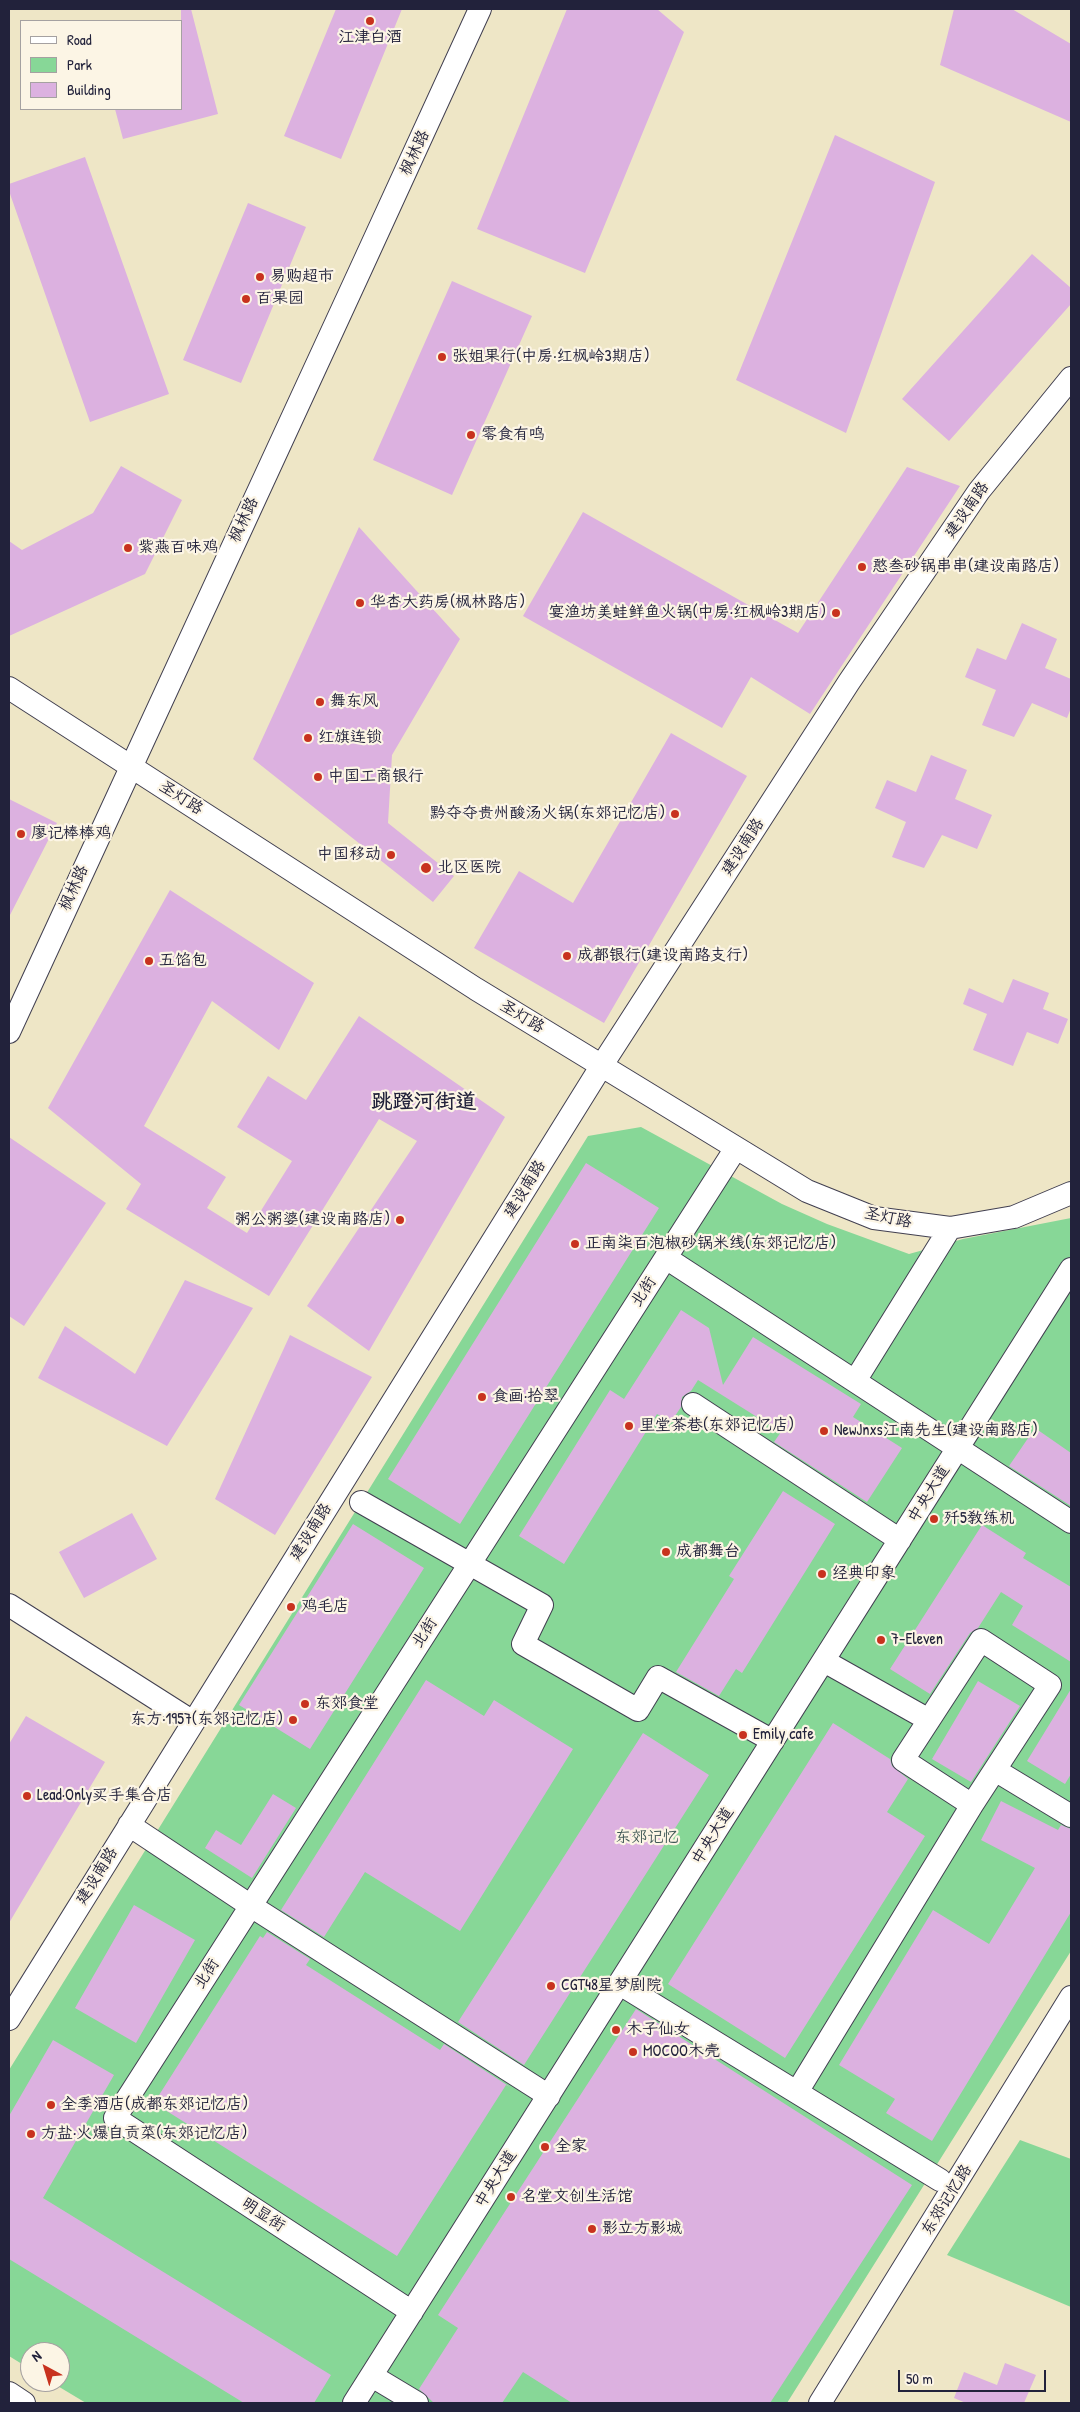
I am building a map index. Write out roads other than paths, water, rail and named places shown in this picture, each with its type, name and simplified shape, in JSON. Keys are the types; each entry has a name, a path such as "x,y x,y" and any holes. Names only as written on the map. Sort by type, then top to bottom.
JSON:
{"street":[{"name":"枫林路","path":"9,1032 129,764 347,301 480,9"},
{"name":"建设南路","path":"9,2019 602,1065 849,682 974,499 1071,378"},
{"name":"圣灯路","path":"9,688 476,989 807,1191 874,1218 950,1228 1014,1217 1071,1193"},
{"name":"北街","path":"114,2118 736,1148"},
{"path":"854,1381 950,1228"},
{"path":"666,1258 1071,1522"},
{"name":"中央大道","path":"354,2403 1071,1269"},
{"path":"692,1404 900,1540"},
{"path":"361,1502 542,1605 523,1644 638,1710 658,1677 773,1741"},
{"path":"9,1605 193,1722"},
{"path":"796,2092 972,1805 1050,1685 981,1640 903,1760 972,1805"},
{"path":"824,1661 929,1720"},
{"path":"995,1770 1071,1816"},
{"path":"129,1825 251,1906 548,2096"},
{"path":"620,1984 940,2180"},
{"name":"东郊记忆路","path":"820,2403 1071,1996"},
{"name":"明显街","path":"114,2118 412,2312"},
{"path":"372,2376 416,2403"},
{"path":"9,2394 24,2403"}],"place":[{"name":"江津白酒","path":"370,21"},
{"name":"易购超市","path":"260,277"},
{"name":"百果园","path":"246,299"},
{"name":"张姐果行(中房·红枫岭3期店)","path":"442,357"},
{"name":"零食有鸣","path":"471,435"},
{"name":"紫燕百味鸡","path":"128,548"},
{"name":"憨叁砂锅串串(建设南路店)","path":"862,567"},
{"name":"华杏大药房(枫林路店)","path":"360,603"},
{"name":"宴渔坊美蛙鲜鱼火锅(中房·红枫岭3期店)","path":"836,613"},
{"name":"舞东风","path":"320,702"},
{"name":"红旗连锁","path":"308,738"},
{"name":"中国工商银行","path":"318,777"},
{"name":"黔夺夺贵州酸汤火锅(东郊记忆店)","path":"675,814"},
{"name":"廖记棒棒鸡","path":"21,834"},
{"name":"中国移动","path":"391,855"},
{"name":"北区医院","path":"426,868"},
{"name":"成都银行(建设南路支行)","path":"567,956"},
{"name":"五馅包","path":"149,961"},
{"name":"粥公粥婆(建设南路店)","path":"400,1220"},
{"name":"正南柒百泡椒砂锅米线(东郊记忆店)","path":"575,1244"},
{"name":"食画·拾翠","path":"482,1397"},
{"name":"里堂茶巷(东郊记忆店)","path":"629,1426"},
{"name":"NewJnxs江南先生(建设南路店)","path":"824,1431"},
{"name":"歼5教练机","path":"934,1519"},
{"name":"成都舞台","path":"666,1552"},
{"name":"经典印象","path":"822,1574"},
{"name":"鸡毛店","path":"291,1607"},
{"name":"7-Eleven","path":"881,1640"},
{"name":"东郊食堂","path":"305,1704"},
{"name":"东方·1957(东郊记忆店)","path":"293,1720"},
{"name":"Emily cafe","path":"743,1735"},
{"name":"Lead·Only买手集合店","path":"27,1796"},
{"name":"CGT48星梦剧院","path":"551,1986"},
{"name":"木子仙女","path":"616,2030"},
{"name":"MOCOO木壳","path":"633,2052"},
{"name":"全季酒店(成都东郊记忆店)","path":"51,2105"},
{"name":"方盐·火爆自贡菜(东郊记忆店)","path":"31,2134"},
{"name":"全家","path":"545,2147"},
{"name":"名堂文创生活馆","path":"511,2197"},
{"name":"影立方影城","path":"592,2229"}],"district":[{"name":"跳蹬河街道","path":"424,1102"}],"park label":[{"name":"东郊记忆","path":"647,1838"}]}
